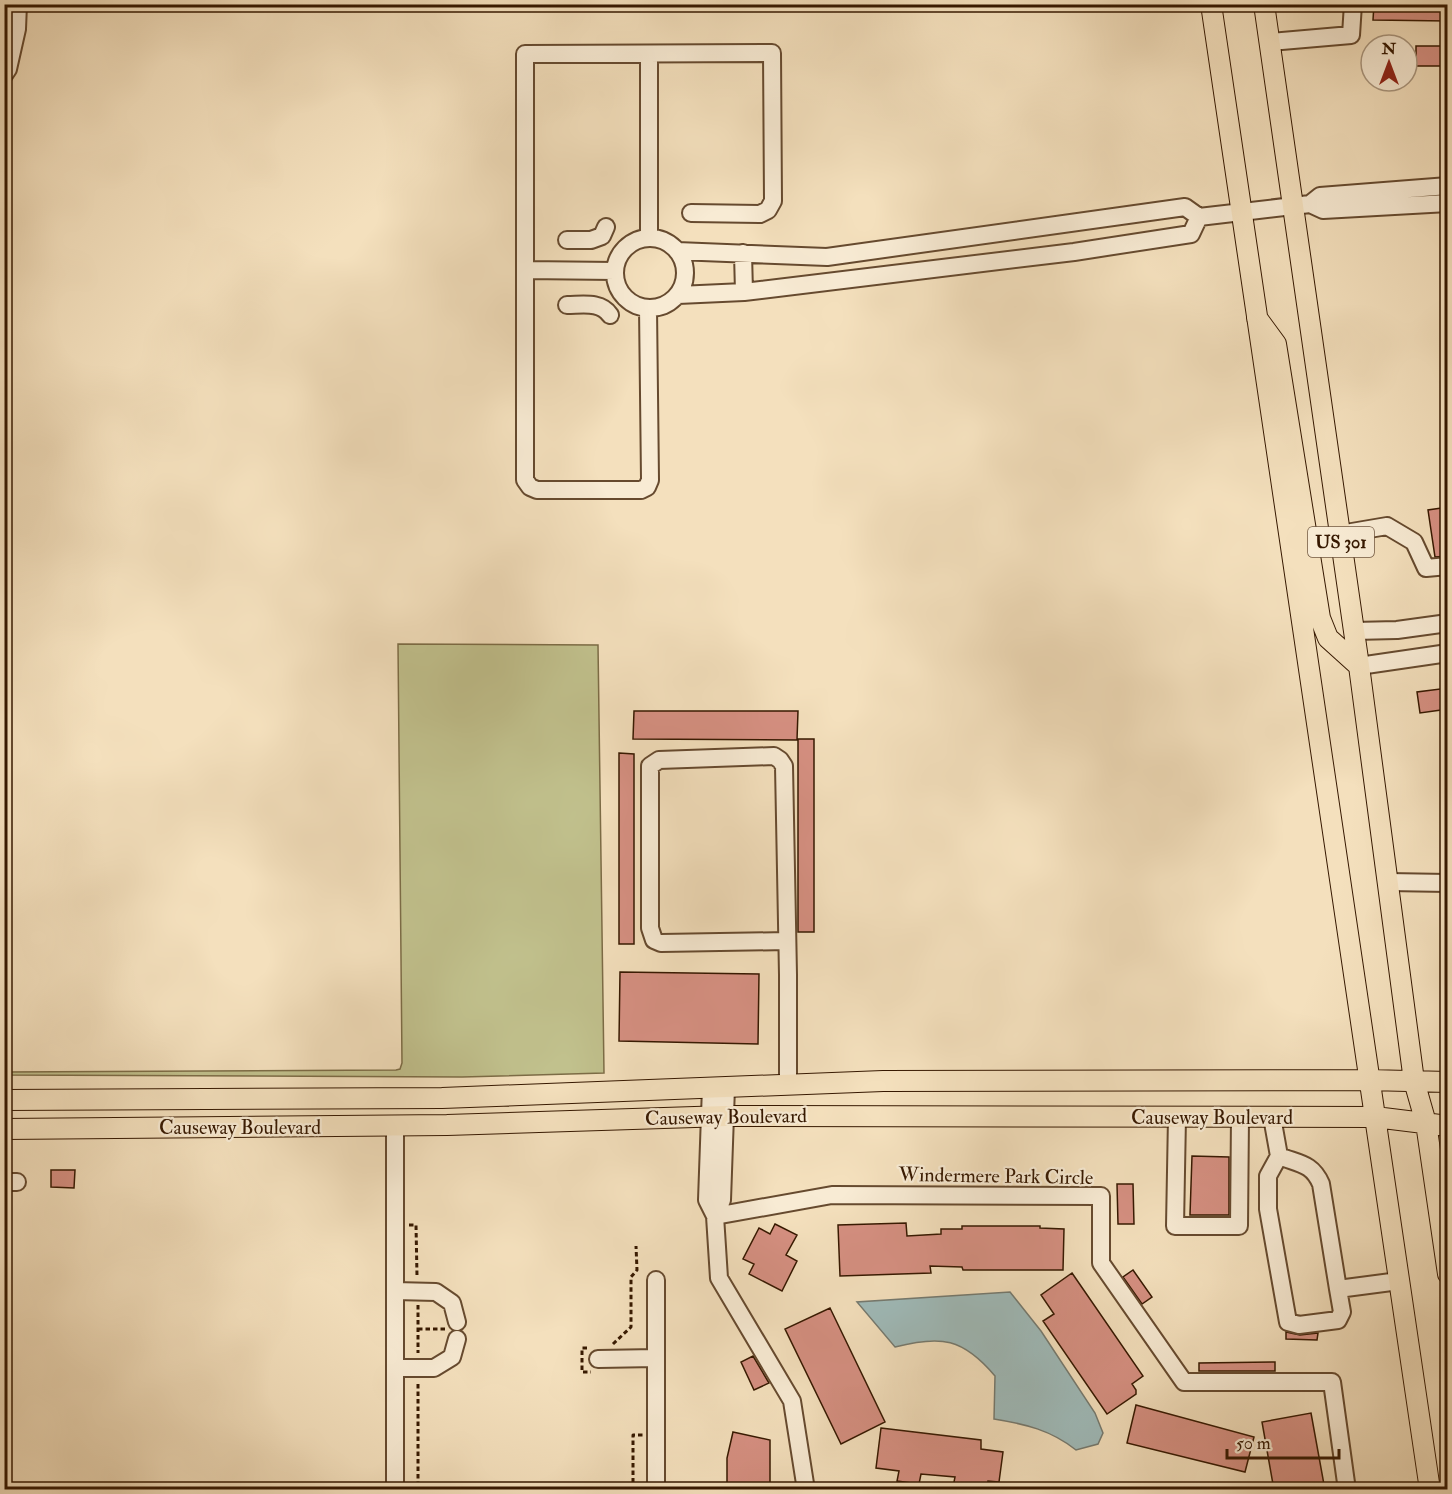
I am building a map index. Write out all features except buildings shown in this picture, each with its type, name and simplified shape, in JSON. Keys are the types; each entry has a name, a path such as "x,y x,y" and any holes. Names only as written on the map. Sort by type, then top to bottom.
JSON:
{"main road":[{"name":"US 301","path":"1211,4 1430,1490"},
{"name":"US 301","path":"1264,4 1301,205 1340,534 1414,1081 1426,1123 1448,1274"},
{"path":"1256,316 1276,344 1320,618 1328,638 1359,666"},
{"name":"Causeway Boulevard","path":"4,1100 442,1098 883,1081 1368,1080 1448,1082"},
{"name":"Causeway Boulevard","path":"4,1129 395,1126 718,1116 1376,1117 1448,1126"}],"street":[{"path":"4,75 8,69 17,29 18,4"},
{"path":"1270,42 1352,35 1353,4"},
{"path":"648,308 650,480 647,487 641,490 537,490 530,487 525,480 525,54 772,53 773,201 768,210 760,214 691,213"},
{"path":"649,54 649,238"},
{"path":"678,251 827,257 1185,207 1198,217 1301,205 1320,196 1448,186"},
{"path":"1301,205 1323,210 1448,202"},
{"path":"678,295 744,292 1074,252 1191,234 1198,217"},
{"path":"567,240 591,240 602,236 606,227"},
{"path":"649,238 661,239 678,251 684,261 686,273 684,284 678,295 660,307 648,308 625,297 616,281 615,271 620,255 626,247 633,242 649,238"},
{"path":"743,253 744,292"},
{"path":"525,270 615,271"},
{"path":"567,305 599,306 606,309 610,315"},
{"path":"1340,534 1387,526 1414,542 1426,568 1448,566"},
{"path":"1354,630 1397,630 1448,623"},
{"path":"1359,666 1448,653"},
{"path":"787,941 661,943 654,940 650,932 650,766 654,762 774,756 784,766 787,941 788,1083"},
{"path":"1388,882 1448,883"},
{"path":"718,1087 722,1200 715,1216 719,1278 792,1401 806,1490"},
{"path":"1177,1117 1175,1226 1239,1226 1240,1117"},
{"path":"1272,1117 1279,1156 1268,1176 1268,1209 1287,1322 1299,1325 1338,1320 1342,1312 1322,1184 1316,1173 1308,1166 1279,1156"},
{"path":"395,1126 395,1490"},
{"name":"Windermere Park Circle","path":"715,1216 832,1195 1101,1196 1101,1263 1184,1382 1332,1382 1347,1490"},
{"path":"656,1280 656,1490"},
{"path":"1338,1289 1399,1281"},
{"path":"395,1291 435,1292 452,1303 454,1330 452,1357 434,1368 395,1368"},
{"path":"598,1359 656,1358"}],"path":[{"path":"404,1225 416,1225 417,1279 424,1280"},
{"path":"418,1297 418,1359"},
{"path":"418,1329 454,1330"},
{"path":"418,1380 418,1490"}],"green space":[{"path":"398,644 598,645 604,1073 462,1077 5,1075 5,1072 400,1069 402,1063"}],"water":[{"path":"1010,1292 1041,1331 1095,1413 1103,1433 1098,1444 1076,1450 1057,1437 1037,1429 994,1419 995,1376 983,1363 961,1347 950,1343 926,1341 895,1347 857,1302"}]}
